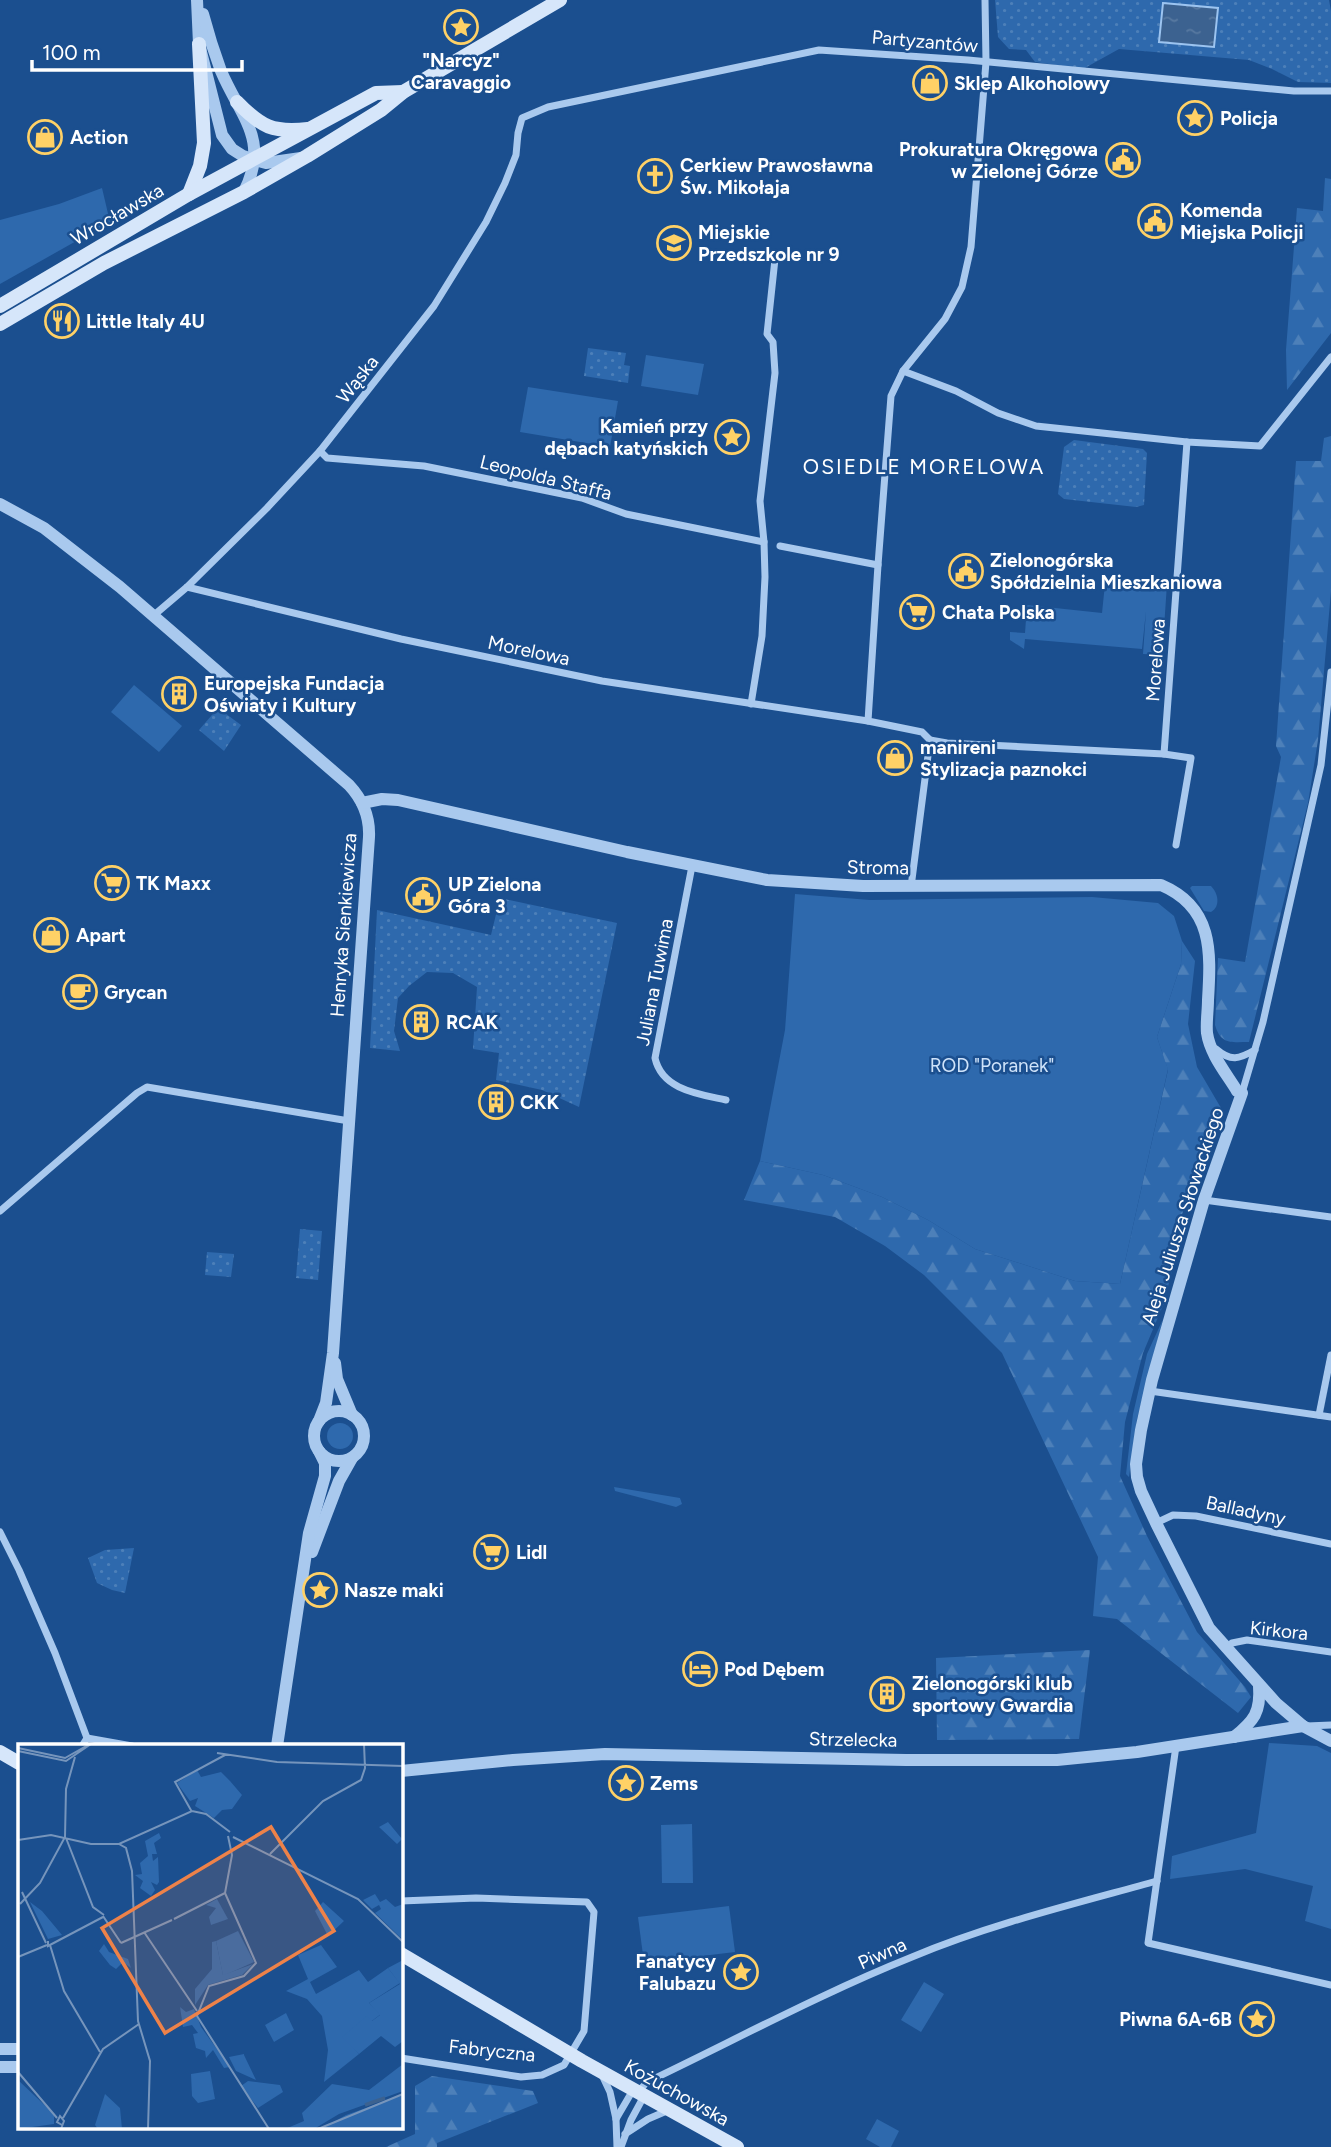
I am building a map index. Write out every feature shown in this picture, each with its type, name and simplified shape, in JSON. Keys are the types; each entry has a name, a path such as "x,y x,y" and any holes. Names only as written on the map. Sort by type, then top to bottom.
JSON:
{"main road":[{"name":"Wrocławska","path":"4,321 147,240 244,192 307,156 381,110 403,92 560,0"},
{"path":"189,194 200,166 204,143 199,44"},
{"name":"Wrocławska","path":"0,306 53,272 189,194 376,93 403,92"},
{"path":"237,102 253,119 274,130 313,128"},
{"path":"0,1752 18,1762"},
{"name":"Kożuchowska","path":"402,1955 570,2054 737,2147"}],"street":[{"path":"198,0 199,44 222,135 232,149 255,160"},
{"path":"198,0 222,72 254,139 255,160 244,192"},
{"path":"869,721 891,396 903,371 945,319 962,287 971,247 986,62 985,0"},
{"name":"Partyzantów","path":"522,118 548,107 818,50 986,62 1294,91 1331,91"},
{"name":"Wąska","path":"153,616 187,587 267,508 320,451 434,306 486,222 516,156 522,118"},
{"name":"Wrocławska","path":"255,160 266,163 307,156"},
{"path":"751,704 762,636 764,542 760,501 775,373 773,342 767,334 775,259"},
{"path":"903,371 965,395 998,413 1036,426 1186,442 1260,446 1331,358"},
{"name":"Morelowa","path":"1164,754 1186,442"},
{"name":"Leopolda Staffa","path":"320,451 327,458 424,466 575,497 626,514 764,542"},
{"name":"Henryka Sienkiewicza","path":"0,504 51,533 153,616 349,785 368,817 351,1121 334,1353 326,1403 319,1421"},
{"path":"780,546 878,565"},
{"name":"Morelowa","path":"187,587 401,639 603,681 869,721 922,732 930,740 947,743 1164,754 1191,758 1176,845"},
{"name":"Aleja Juliusza Słowackiego","path":"1331,672 1321,765 1255,1049 1204,1200 1150,1391 1136,1469 1141,1491 1209,1628 1259,1686 1303,1726 1331,1741"},
{"path":"911,887 930,740"},
{"path":"1321,765 1331,766"},
{"name":"Stroma","path":"362,803 382,799 398,800 692,866 767,880 911,887 1161,885 1189,901 1202,924 1209,944 1207,1030 1210,1045 1237,1091 1242,1093"},
{"name":"Juliana Tuwima","path":"692,866 655,1058 657,1067 666,1079 678,1087 726,1100"},
{"path":"1210,1045 1225,1057 1234,1058 1244,1056 1255,1049"},
{"path":"0,1211 136,1093 148,1087 351,1121"},
{"path":"1204,1200 1331,1217"},
{"name":"Henryka Sienkiewicza","path":"334,1353 337,1379 352,1415"},
{"path":"1319,1415 1331,1355"},
{"path":"1150,1391 1331,1417"},
{"path":"277,1744 309,1532 325,1476 325,1464 318,1451 314,1433 319,1421 331,1412 338,1411 352,1415 359,1421 364,1433 362,1446 338,1481 306,1565"},
{"path":"318,1451 330,1460 345,1461 352,1458"},
{"name":"Balladyny","path":"1156,1523 1173,1515 1196,1516 1331,1544"},
{"path":"0,1532 55,1653 87,1738"},
{"name":"Kirkora","path":"1225,1648 1232,1643 1247,1640 1331,1652"},
{"path":"1234,1737 1251,1723 1257,1711 1259,1686"},
{"path":"1303,1726 1331,1725"},
{"name":"Strzelecka","path":"402,1771 605,1754 1017,1760 1096,1756 1303,1726"},
{"path":"83,1744 87,1738"},
{"path":"87,1738 121,1744"},
{"path":"1176,1746 1148,1943 1331,1985"},
{"name":"Piwna","path":"638,2093 648,2082 816,2000 912,1957 986,1929 1157,1881"},
{"path":"402,1901 476,1898 587,1902 594,1912 584,2031 570,2054"},
{"path":"0,2049 18,2049"},
{"name":"Fabryczna","path":"402,2057 532,2077 564,2065 570,2054"},
{"path":"0,2067 18,2067"},
{"path":"600,2071 610,2092 619,2147"},
{"path":"616,2119 638,2093"},
{"path":"619,2147 638,2093"},
{"path":"625,2134 648,2119 669,2110"}],"green space":[{"path":"995,0 1329,0 1331,83 1298,82 1249,60 1119,49 1083,69 1035,62 1026,50 1009,49 998,37"},
{"path":"1325,178 1331,179 1331,333 1287,390 1286,350 1297,208 1323,211"},
{"path":"102,188 110,222 0,284 0,220 59,204"},
{"path":"588,348 626,353 624,365 630,366 628,383 584,376"},
{"path":"646,355 704,364 698,395 641,386"},
{"path":"528,387 618,401 610,447 520,432"},
{"path":"1331,436 1331,591 1318,740 1308,803 1249,1042 1232,1042 1220,1036 1215,1025 1218,958 1245,962 1281,757 1276,746 1296,461 1321,461 1324,438"},
{"path":"1074,440 1143,449 1147,453 1144,505 1136,507 1064,499 1058,494 1064,447"},
{"path":"1148,583 1167,584 1164,628 1154,628 1154,636 1163,637 1162,655 1143,654 1146,611 1142,649 1025,639 1024,649 1010,640 1010,632 1025,633 1027,605 1102,613 1105,584 1148,588"},
{"path":"134,685 182,726 159,752 111,712"},
{"path":"218,708 241,725 224,751 199,730"},
{"path":"1211,886 1217,899 1211,912 1204,911 1190,888"},
{"name":"ROD \"Poranek\"","path":"795,894 870,900 1092,897 1158,903 1174,916 1182,941 1181,964 1157,1037 1168,1069 1120,1284 1075,1281 975,1249 928,1220 882,1197 823,1175 760,1161 785,1030"},
{"path":"500,898 617,923 579,1107 542,1090 496,1080 499,1053 473,1049 477,987 453,973 427,972 398,998 394,1031 400,1051 370,1048 377,910 491,935"},
{"path":"1182,941 1195,961 1188,1024 1197,1067 1221,1108 1177,1228 1176,1254 1164,1303 1143,1353 1125,1422 1120,1476 1147,1536 1197,1632 1251,1697 1238,1713 1117,1619 1093,1616 1098,1557 1002,1353 924,1275 885,1246 835,1217 744,1200 760,1161 823,1175 882,1197 928,1220 975,1249 1075,1281 1120,1284 1168,1070 1157,1037 1181,964"},
{"path":"300,1229 322,1231 318,1280 296,1278"},
{"path":"207,1252 234,1254 231,1277 205,1275"},
{"path":"1163,1319 1137,1419 1129,1477 1126,1474 1133,1414 1147,1354"},
{"path":"340,1423 349,1427 353,1436 349,1445 340,1449 331,1445 327,1436 331,1427"},
{"path":"614,1487 680,1498 682,1504 676,1507 615,1491"},
{"path":"134,1548 125,1593 97,1583 88,1558 105,1550"},
{"path":"1090,1650 1079,1739 937,1740 936,1658"},
{"path":"1269,1743 1317,1746 1331,1753 1331,1929 1305,1921 1313,1886 1245,1869 1170,1879 1172,1856 1256,1833"},
{"path":"692,1824 693,1883 662,1883 661,1825"},
{"path":"729,1906 735,1952 644,1963 638,1917"},
{"path":"924,1982 944,1994 921,2032 901,2020"},
{"path":"432,2076 533,2091 538,2103 437,2143 437,2147 386,2147 415,2134 415,2086"},
{"path":"877,2119 899,2131 891,2147 880,2147 866,2139"}],"water":[{"path":"1163,3 1218,8 1214,47 1159,42"}],"place":[{"name":"\"Narcyz\" Caravaggio","path":"461,27"},
{"name":"Sklep Alkoholowy","path":"930,83"},
{"name":"Policja","path":"1195,118"},
{"name":"Action","path":"45,137"},
{"name":"Prokuratura Okręgowa w Zielonej Górze","path":"1123,160"},
{"name":"Cerkiew Prawosławna Św. Mikołaja","path":"655,176"},
{"name":"Komenda Miejska Policji","path":"1155,221"},
{"name":"Miejskie Przedszkole nr 9","path":"674,243"},
{"name":"Little Italy 4U","path":"62,321"},
{"name":"Kamień przy dębach katyńskich","path":"732,437"},
{"name":"Zielonogórska Spółdzielnia Mieszkaniowa","path":"966,571"},
{"name":"Chata Polska","path":"917,612"},
{"name":"Europejska Fundacja Oświaty i Kultury","path":"179,694"},
{"name":"manireni Stylizacja paznokci","path":"895,758"},
{"name":"TK Maxx","path":"112,883"},
{"name":"UP Zielona Góra 3","path":"423,895"},
{"name":"Apart","path":"51,935"},
{"name":"Grycan","path":"80,992"},
{"name":"RCAK","path":"421,1022"},
{"name":"CKK","path":"496,1102"},
{"name":"Lidl","path":"491,1552"},
{"name":"Nasze maki","path":"320,1590"},
{"name":"Pod Dębem","path":"700,1669"},
{"name":"Zielonogórski klub sportowy Gwardia","path":"887,1694"},
{"name":"Zems","path":"626,1783"},
{"name":"Fanatycy Falubazu","path":"741,1972"},
{"name":"Piwna 6A-6B","path":"1257,2019"}],"district":[{"name":"OSIEDLE MORELOWA","path":"924,467"}]}
